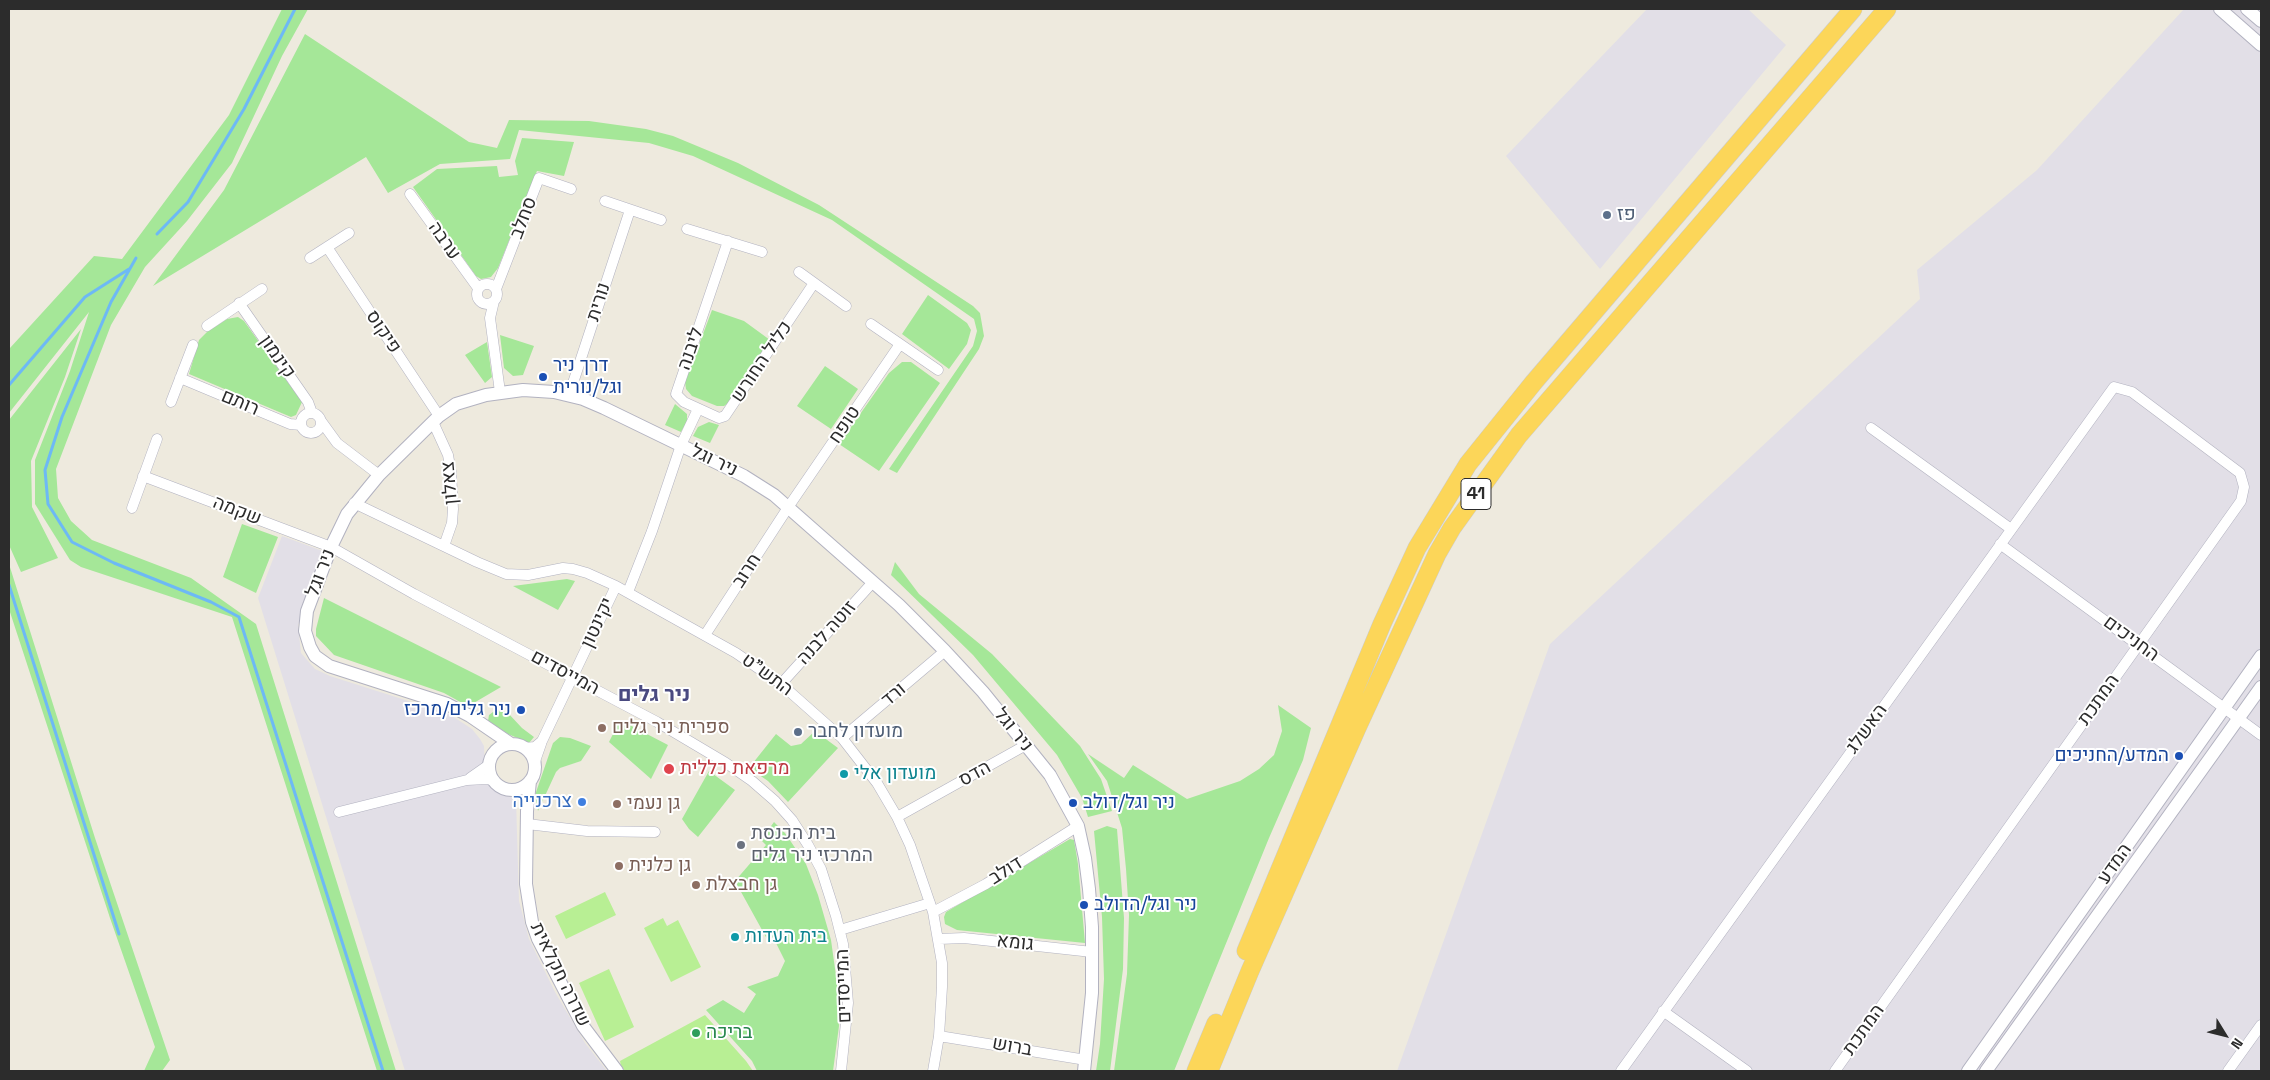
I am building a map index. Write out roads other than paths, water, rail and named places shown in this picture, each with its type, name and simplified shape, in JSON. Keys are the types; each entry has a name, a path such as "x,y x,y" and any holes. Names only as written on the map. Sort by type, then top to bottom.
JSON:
{"highway":[{"name":"41","path":"1196,1071 1382,624 1417,548 1433,519 1468,464 1502,421 1853,9"},
{"name":"41","path":"1209,1071 1250,971 1357,728 1437,554 1452,528 1519,435 1887,9"}],"street":[{"path":"2220,9 2261,45"},
{"path":"2247,9 2261,22"},
{"name":"סחלב","path":"496,289 539,178 571,189"},
{"name":"ערבה","path":"410,194 478,288"},
{"path":"605,201 661,220"},
{"name":"נורית","path":"569,395 630,210"},
{"path":"687,229 762,252"},
{"path":"310,258 350,233"},
{"name":"ליבנה","path":"698,409 684,402 676,394 728,241"},
{"name":"פיקוס","path":"327,248 436,419"},
{"path":"799,272 846,306"},
{"name":"כליל החורש","path":"698,409 719,418 729,412 814,283"},
{"path":"490,318 497,296 496,289 487,284 478,288 477,298 490,318 500,392"},
{"path":"207,326 262,288"},
{"path":"482,303 488,304 494,301"},
{"name":"קינמון","path":"239,303 308,402 312,413"},
{"path":"872,324 938,370"},
{"name":"טופח","path":"789,506 900,344"},
{"path":"171,402 193,345"},
{"name":"רותם","path":"180,378 290,424 301,424"},
{"name":"האשלג","path":"1621,1071 2114,386"},
{"name":"המתכת","path":"1835,1071 2241,501 2244,487 2240,473 2132,392 2114,386"},
{"name":"ניר וגל","path":"518,746 447,704 329,666 315,656 307,639 306,621 307,611 331,547 347,514 354,503 379,476 436,419 456,404 500,392 523,390 569,395 604,408 744,476 789,506 873,582 945,651 1026,745 1058,786 1078,826 1085,858 1089,889 1092,952 1091,1018 1085,1066"},
{"path":"681,445 698,409"},
{"path":"337,444 318,415 312,413 303,418 301,424 304,431 337,444 379,476"},
{"name":"צאלון","path":"436,419 448,455 451,472 452,523 444,546"},
{"path":"310,434 319,430 321,421"},
{"path":"1871,428 2011,529"},
{"path":"132,508 157,439"},
{"name":"יקינטון","path":"628,592 652,531 681,445"},
{"name":"שקמה","path":"143,476 331,547"},
{"name":"התש\"ט","path":"354,503 506,574 528,575 563,568 587,573 616,586 736,653 781,684 842,738 877,783 897,817 910,845 931,908 939,939 942,987 939,1036 933,1071"},
{"name":"חרוב","path":"705,635 789,506"},
{"name":"החניכים","path":"2000,544 2261,735"},
{"name":"המייסדים","path":"331,547 414,594 573,677 705,750 752,781 775,800 792,820 821,870 840,930 846,969 848,1003 841,1071"},
{"name":"זוטה לבנה","path":"781,684 873,582"},
{"name":"יקינטון","path":"534,764 542,741 616,586"},
{"name":"ורד","path":"842,738 945,651"},
{"name":"המדע","path":"1968,1071 2261,656"},
{"name":"המדע","path":"1986,1071 2261,687"},
{"path":"485,727 491,736 492,759 490,772 494,780 503,788 520,796 527,811"},
{"path":"467,780 492,759 502,747 535,746 542,741"},
{"name":"הדס","path":"897,817 1026,745"},
{"path":"510,790 518,789 530,781 534,774 534,764 530,752 518,746"},
{"path":"339,812 467,780 486,778 494,780"},
{"name":"שדרה חקלאית","path":"530,781 527,811 528,902 538,939 583,1026 617,1071"},
{"path":"527,824 587,831 655,832"},
{"name":"דולב","path":"840,930 931,908 986,884 1078,826"},
{"name":"גומא","path":"939,939 964,938 1092,952"},
{"path":"1664,1011 1747,1071"},
{"path":"2228,1071 2261,1025"},
{"name":"ברוש","path":"939,1036 1085,1066"}],"waterway":[{"path":"157,234 188,202 244,109 295,9"},
{"path":"136,258 111,302 62,417 45,470 48,504 72,542 114,563 211,602 239,617 383,1071"},
{"path":"9,385 85,297 129,269"},
{"path":"9,585 119,934"}],"place":[{"name":"פז","path":"1607,215"},
{"name":"דרך ניר וגל/נורית","path":"543,377"},
{"name":"ניר גלים/מרכז","path":"521,710"},
{"name":"ספרית ניר גלים","path":"602,728"},
{"name":"מועדון לחבר","path":"798,732"},
{"name":"המדע/החניכים","path":"2179,756"},
{"name":"מרפאת כללית","path":"669,769"},
{"name":"מועדון אלי","path":"844,774"},
{"name":"צרכנייה","path":"582,802"},
{"name":"ניר וגל/דולב","path":"1073,803"},
{"name":"גן נעמי","path":"617,804"},
{"name":"בית הכנסת המרכזי ניר גלים","path":"741,845"},
{"name":"גן כלנית","path":"619,866"},
{"name":"גן חבצלת","path":"696,885"},
{"name":"ניר וגל/הדולב","path":"1084,905"},
{"name":"בית העדות","path":"735,937"},
{"name":"בריכה","path":"696,1033"}],"district":[{"name":"ניר גלים","path":"654,695"}]}
